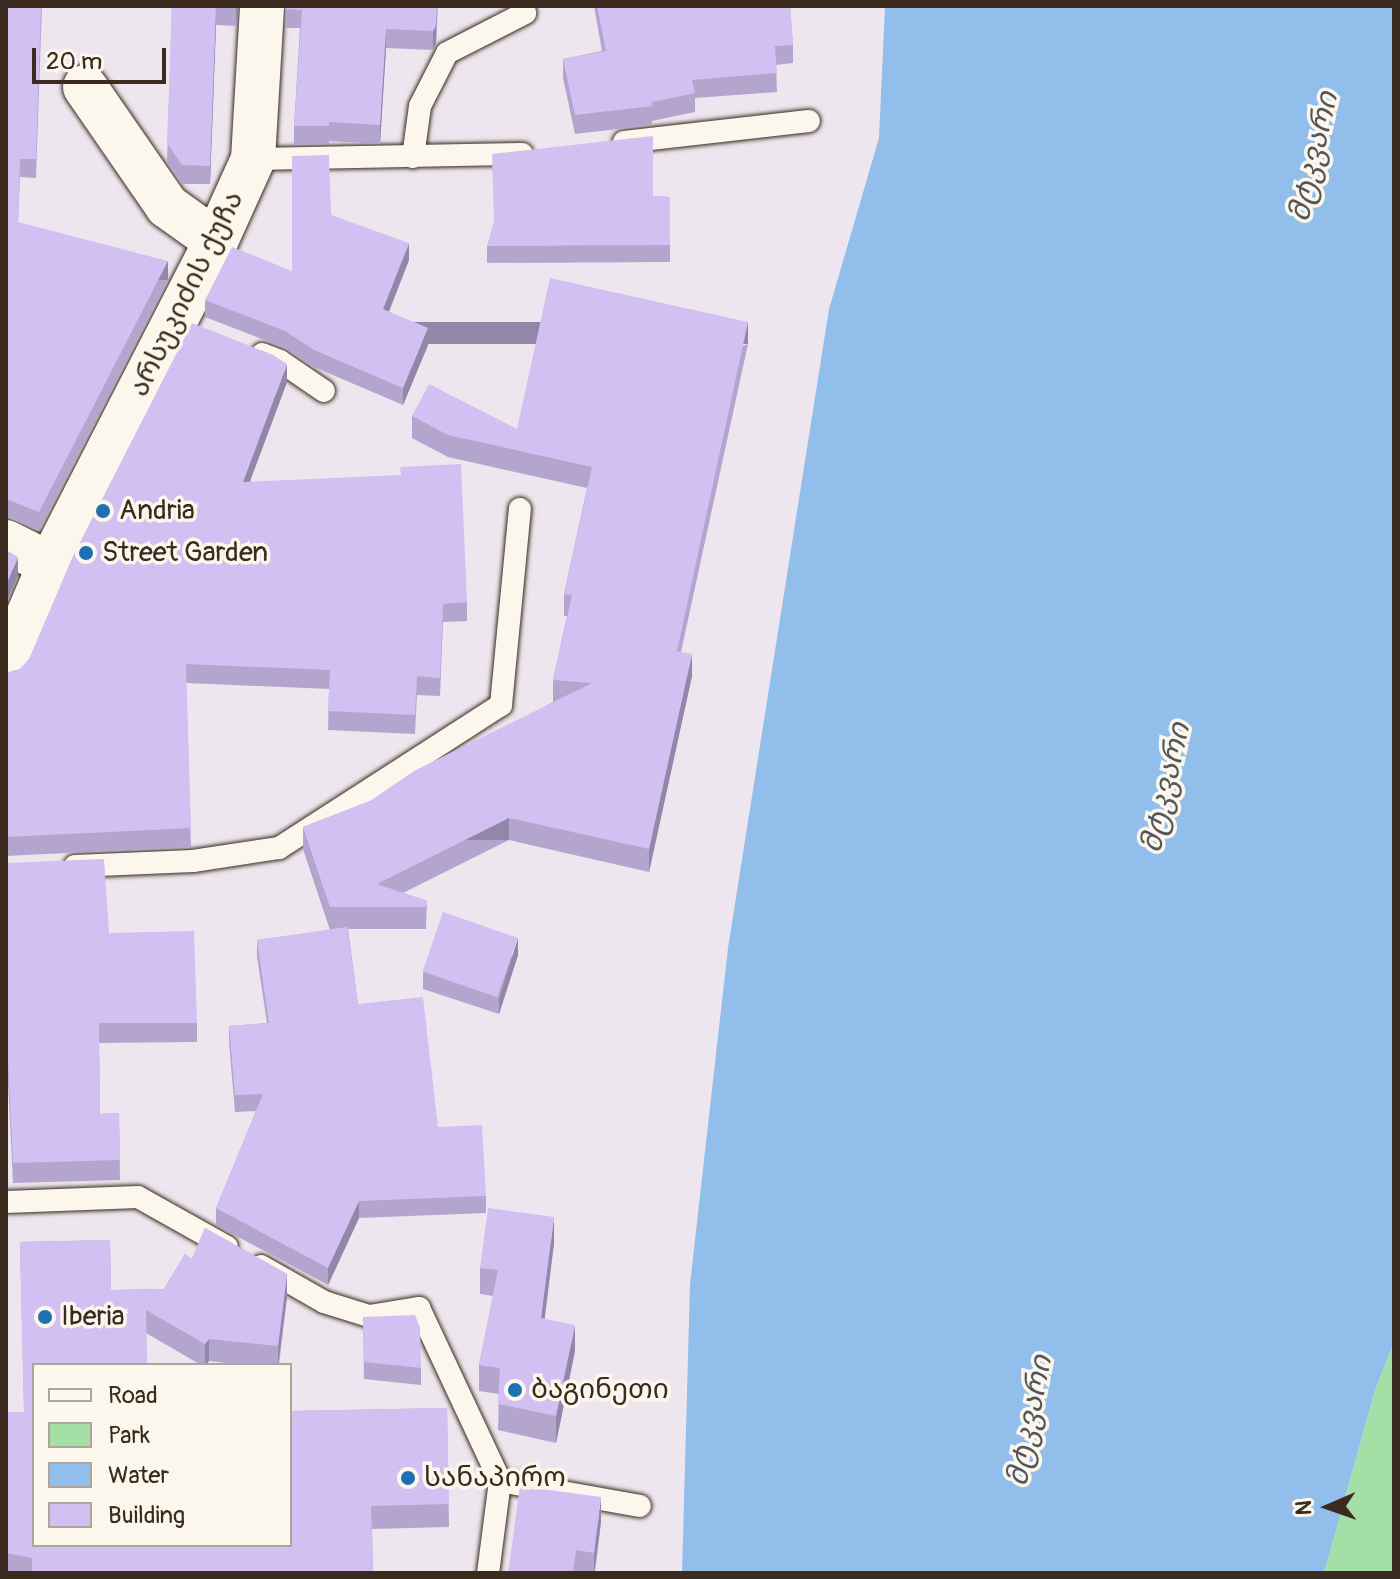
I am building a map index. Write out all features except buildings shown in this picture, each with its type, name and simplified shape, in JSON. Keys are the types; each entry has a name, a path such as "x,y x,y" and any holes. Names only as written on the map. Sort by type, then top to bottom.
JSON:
{"street":[{"name":"არსუკიძის ქუჩა","path":"6,667 50,564 188,325 216,241 253,159 262,6"},
{"path":"85,87 167,206 216,241"},
{"path":"6,542 50,564"}],"lane":[{"path":"413,157 420,106 447,53 525,13"},
{"path":"605,144 809,121"},
{"path":"253,159 495,157 542,151"},
{"path":"240,346 280,361 324,391"},
{"path":"53,867 193,861 279,848 501,705 520,509"},
{"path":"6,1202 138,1197 324,1302 369,1316 419,1308 500,1481 488,1573"},
{"path":"500,1481 640,1506"}],"green space":[{"path":"1394,1342 1394,1573 1324,1573 1375,1390"}],"water":[{"name":"მტკვარი","path":"885,6 1394,6 1394,1342 1375,1390 1324,1573 682,1573 690,1284 728,948 829,309 879,138"}],"place":[{"name":"Andria","path":"103,511"},
{"name":"Street Garden","path":"86,553"},
{"name":"Iberia","path":"45,1317"},
{"name":"ბაგინეთი","path":"515,1390"},
{"name":"სანაპირო","path":"408,1478"}]}
